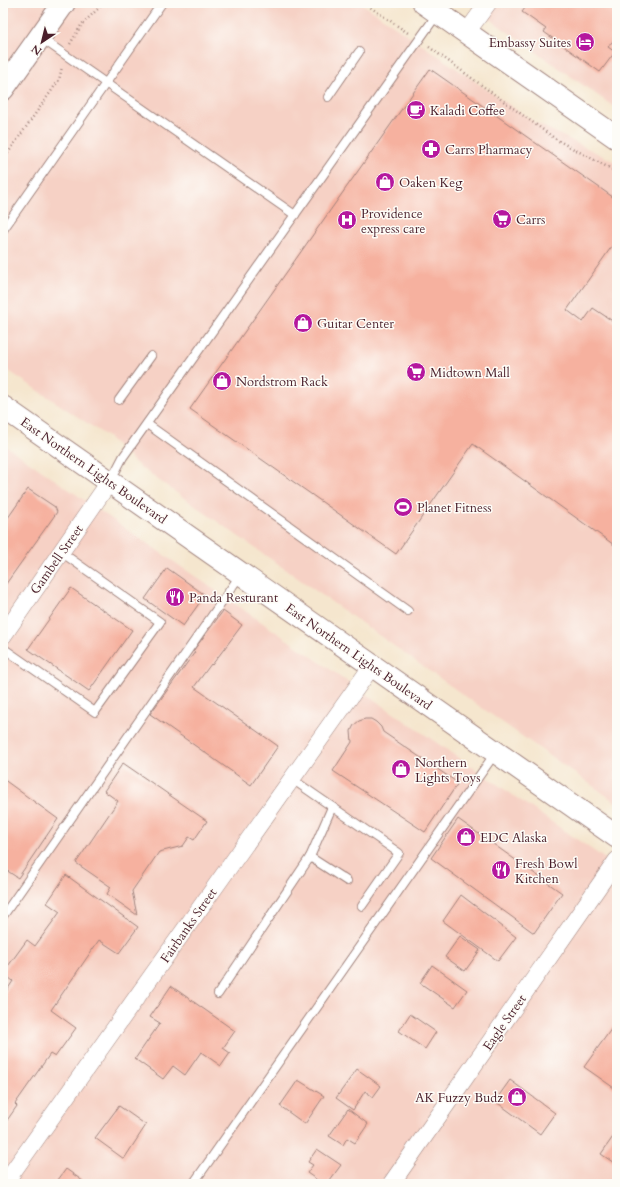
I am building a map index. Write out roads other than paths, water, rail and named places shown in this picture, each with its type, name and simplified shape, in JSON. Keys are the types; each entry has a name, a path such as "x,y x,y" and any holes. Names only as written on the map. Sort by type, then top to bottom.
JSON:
{"main road":[{"path":"3,89 64,3"},
{"path":"431,8 617,138"},
{"name":"East Northern Lights Boulevard","path":"3,407 372,666 497,751 617,837"}],"street":[{"path":"467,32 488,3"},
{"name":"Gambell Street","path":"3,636 110,481"},
{"name":"Fairbanks Street","path":"4,1184 372,666"},
{"name":"Eagle Street","path":"391,1184 617,860"}],"lane":[{"path":"3,230 162,3"},
{"path":"110,481 123,457 418,40 431,8"},
{"path":"40,37 295,215"},
{"path":"328,97 359,52"},
{"path":"120,400 151,356"},
{"path":"147,424 408,611"},
{"path":"3,648 96,712 160,622 61,552"},
{"path":"3,916 241,574"},
{"path":"194,1184 497,751"},
{"path":"292,779 399,853 362,906"},
{"path":"218,994 310,857 332,807"},
{"path":"310,857 347,881"}],"place":[{"name":"Embassy Suites","path":"585,42"},
{"name":"Kaladi Coffee","path":"416,110"},
{"name":"Carrs Pharmacy","path":"431,149"},
{"name":"Oaken Keg","path":"385,182"},
{"name":"Carrs","path":"502,219"},
{"name":"Providence express care","path":"347,220"},
{"name":"Guitar Center","path":"303,323"},
{"name":"Midtown Mall","path":"416,372"},
{"name":"Nordstrom Rack","path":"222,381"},
{"name":"Planet Fitness","path":"403,507"},
{"name":"Panda Resturant","path":"175,597"},
{"name":"Northern Lights Toys","path":"401,769"},
{"name":"EDC Alaska","path":"466,837"},
{"name":"Fresh Bowl Kitchen","path":"501,870"},
{"name":"AK Fuzzy Budz","path":"517,1097"}]}
